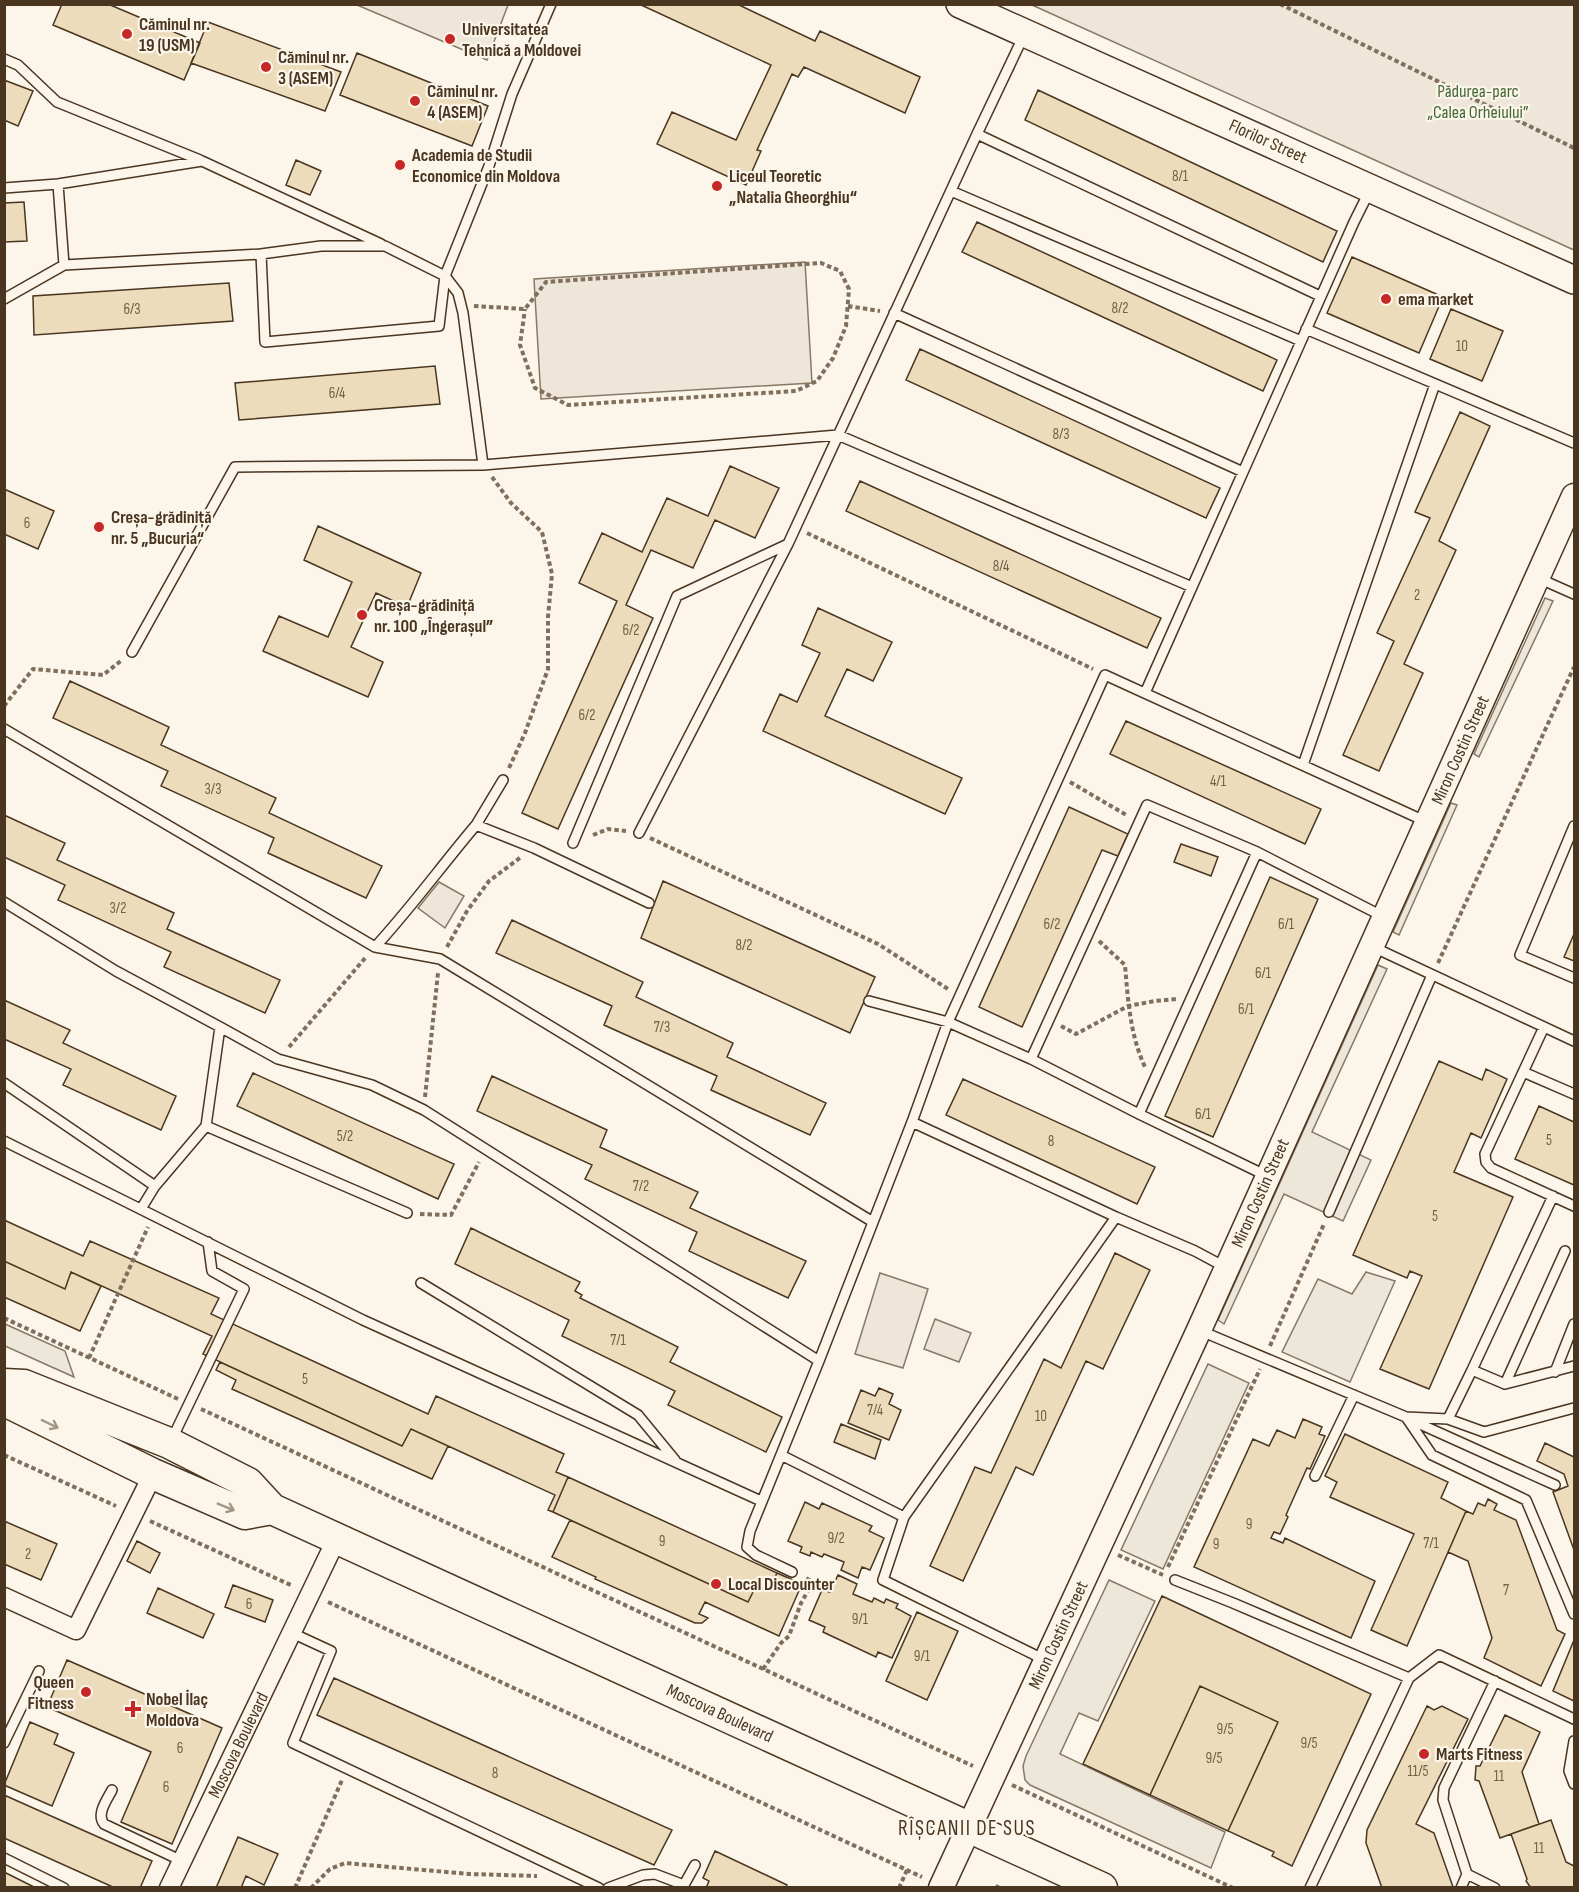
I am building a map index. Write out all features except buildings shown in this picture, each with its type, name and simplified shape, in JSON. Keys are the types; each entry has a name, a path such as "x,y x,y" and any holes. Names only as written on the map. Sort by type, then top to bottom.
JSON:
{"main road":[{"name":"Florilor Street","path":"960,4 1575,280"},
{"name":"Moscova Boulevard","path":"4,1384 24,1385 169,1443 248,1483 272,1509 1102,1887"},
{"path":"4,1391 13,1405 204,1498 244,1514 272,1509"}],"street":[{"name":"Miron Costin Street","path":"941,1887 1199,1330 1575,496"},
{"path":"4,1597 76,1630 153,1474"},
{"name":"Moscova Boulevard","path":"169,1887 337,1538"}],"lane":[{"path":"261,254 265,342 439,326 445,276 489,166 512,94 551,4"},
{"path":"639,832 796,528 976,134 1025,33"},
{"path":"4,59 18,65 57,102 202,161 445,276 458,293 462,306 483,465"},
{"path":"976,134 1320,296"},
{"path":"4,188 58,184 202,161"},
{"path":"58,184 64,265"},
{"path":"1145,693 1320,296 1371,188"},
{"path":"951,191 1300,341"},
{"path":"4,299 64,265 261,254 321,246 385,246"},
{"path":"894,313 1243,472"},
{"path":"1306,329 1575,443"},
{"path":"1303,765 1435,384"},
{"path":"132,652 235,467 483,465 838,435 1192,587"},
{"path":"573,843 677,596 788,544"},
{"path":"1538,578 1575,594"},
{"path":"792,1572 756,1555 747,1546 750,1531 819,1361 959,995 1105,675 1427,822"},
{"path":"4,729 375,947 440,959 873,1222"},
{"path":"375,947 399,921 476,825 503,780"},
{"path":"1031,1059 1147,805 1257,852 1384,917"},
{"path":"476,825 534,848 649,903"},
{"path":"1575,826 1521,955 1575,978"},
{"path":"1138,1114 1257,852"},
{"path":"4,902 117,971 278,1059 372,1085 424,1110 819,1361"},
{"path":"1371,946 1575,1041"},
{"path":"1329,1212 1432,975"},
{"path":"869,1001 948,1022 1031,1059 1267,1176"},
{"path":"141,1209 155,1186 206,1126 220,1027"},
{"path":"1544,1027 1485,1154 1486,1162 1491,1168 1575,1206"},
{"path":"1524,1071 1575,1094"},
{"path":"4,1083 155,1186"},
{"path":"912,1122 1116,1217 1195,1251 1226,1268"},
{"path":"206,1126 407,1213"},
{"path":"4,1141 363,1320 761,1501"},
{"path":"1448,1419 1553,1196"},
{"path":"1046,1660 883,1580 904,1518 1116,1217"},
{"path":"169,1443 244,1289 213,1271 208,1242"},
{"path":"1505,1384 1565,1251"},
{"path":"421,1283 638,1415 678,1463"},
{"path":"1555,1372 1575,1324"},
{"path":"1199,1330 1406,1417 1555,1485"},
{"path":"1472,1370 1505,1384 1575,1365"},
{"path":"1315,1476 1354,1395"},
{"path":"1406,1417 1448,1419 1484,1432 1575,1408"},
{"path":"1406,1417 1432,1455 1526,1500 1575,1614"},
{"path":"781,1455 904,1518"},
{"path":"1169,1578 1409,1678"},
{"path":"292,1633 331,1651 293,1743 599,1887"},
{"path":"1310,1887 1409,1678 1439,1655 1575,1719"},
{"path":"4,1743 39,1671"},
{"path":"1461,1887 1467,1874 1443,1800 1444,1788 1494,1681"},
{"path":"1575,1741 1569,1771 1575,1784"},
{"path":"112,1790 101,1815 104,1824 182,1861"},
{"path":"4,1858 64,1887"},
{"path":"608,1887 643,1875 655,1874 684,1886 695,1865"},
{"path":"1467,1874 1495,1887"}],"path":[{"path":"1280,4 1575,148"},
{"path":"821,263 840,271 849,289 846,326 833,358 817,381 796,391 568,405 535,388 520,345 525,309 546,282 821,263"},
{"path":"462,306 525,309"},
{"path":"848,306 894,313"},
{"path":"483,465 511,503 542,532 552,574 548,617 548,669 525,733 503,780"},
{"path":"796,528 1105,675"},
{"path":"4,706 33,669 103,675 132,652"},
{"path":"1432,975 1575,667"},
{"path":"1060,776 1139,822"},
{"path":"639,832 878,944 959,995"},
{"path":"424,1110 440,959 467,911 489,881 534,848"},
{"path":"1089,931 1125,965 1128,1006 1139,1054 1153,1084"},
{"path":"278,1059 375,947"},
{"path":"1049,1020 1076,1034 1128,1006 1191,998"},
{"path":"407,1213 451,1215 485,1149"},
{"path":"1117,1554 1169,1578 1329,1212"},
{"path":"89,1358 141,1244"},
{"path":"4,1318 1233,1887"},
{"path":"4,1455 907,1870 899,1887"},
{"path":"763,1669 781,1643 789,1636 801,1603 813,1582 792,1572"},
{"path":"295,1887 348,1769"},
{"path":"311,1887 330,1869 345,1863 469,1874 576,1877"}],"green space":[{"path":"357,5 508,5 487,60"},
{"name":"Pădurea-parc „Calea Orheiului”","path":"1032,5 1574,5 1574,250"},
{"path":"805,262 812,383 541,399 534,279"},
{"path":"439,882 464,896 445,928 418,908"},
{"path":"880,1273 928,1289 903,1368 855,1354"},
{"path":"935,1319 971,1333 959,1362 924,1349"}],"shaded area":[{"path":"1545,598 1553,601 1479,757 1474,754"},
{"path":"1451,803 1457,805 1399,935 1393,932"},
{"path":"1378,965 1387,969 1312,1132 1371,1160 1343,1221 1284,1194 1224,1324 1218,1320"},
{"path":"1366,1272 1395,1281 1350,1382 1282,1352 1318,1279 1352,1294"},
{"path":"5,1324 65,1351 74,1377 5,1346"},
{"path":"1208,1364 1249,1383 1163,1569 1121,1550"},
{"path":"1109,1580 1155,1601 1098,1721 1079,1713 1060,1754 1225,1832 1211,1868 1030,1785 1025,1780 1023,1766 1026,1756"}],"place":[{"name":"Căminul nr. 19 (USM)","path":"127,34"},
{"name":"Universitatea Tehnică a Moldovei","path":"450,39"},
{"name":"Căminul nr. 3 (ASEM)","path":"266,67"},
{"name":"Căminul nr. 4 (ASEM)","path":"415,101"},
{"name":"Academia de Studii Economice din Moldova","path":"400,165"},
{"name":"Liceul Teoretic „Natalia Gheorghiu“","path":"717,186"},
{"name":"ema market","path":"1386,299"},
{"name":"Creșa-grădiniță nr. 5 „Bucuria“","path":"99,527"},
{"name":"Creșa-grădiniță nr. 100 „Îngerașul”","path":"362,615"},
{"name":"Local Discounter","path":"716,1584"},
{"name":"Queen Fitness","path":"86,1692"},
{"name":"Nobel İlaç Moldova","path":"133,1709"},
{"name":"Marts Fitness","path":"1424,1754"}],"district":[{"name":"RÎȘCANII DE SUS","path":"967,1828"}]}
